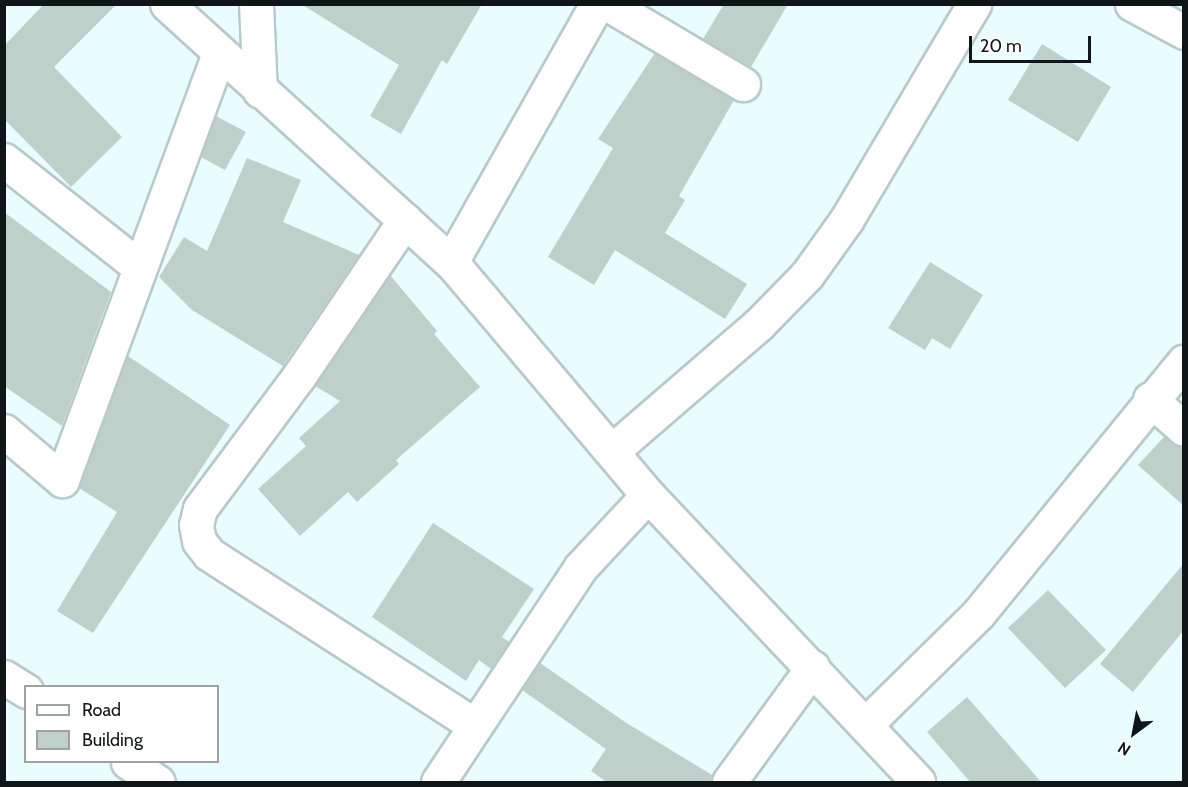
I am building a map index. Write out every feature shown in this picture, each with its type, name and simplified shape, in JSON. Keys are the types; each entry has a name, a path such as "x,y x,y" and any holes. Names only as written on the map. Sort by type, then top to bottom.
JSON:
{"street":[{"path":"167,4 260,91 451,262 648,495 813,667 918,783"},
{"path":"256,4 260,91"},
{"path":"451,262 597,4"},
{"path":"608,4 743,84"},
{"path":"612,451 758,325 807,275 847,219 974,4"},
{"path":"1132,4 1184,33"},
{"path":"4,431 62,480 138,266 219,52"},
{"path":"4,160 138,266"},
{"path":"405,220 299,376 200,509 195,525 199,541 209,554 474,725"},
{"path":"866,724 978,614 1150,399 1184,361"},
{"path":"1150,399 1184,429"},
{"path":"438,783 580,567 648,495"},
{"path":"729,783 813,667"},
{"path":"4,677 24,690"},
{"path":"129,763 158,783"}],"building":[{"path":"44,4 117,4 54,67 122,137 71,187 4,119 4,46"},
{"path":"301,4 482,4 447,64 442,60 401,134 370,116 399,65"},
{"path":"724,4 788,4 751,67 703,39"},
{"path":"1042,44 1111,87 1078,142 1008,100"},
{"path":"655,53 734,100 679,196 685,200 665,233 747,284 725,319 615,250 594,285 548,257 613,148 598,139"},
{"path":"216,116 246,132 225,170 201,157"},
{"path":"247,158 301,180 283,222 359,255 283,366 192,310 159,277 184,237 207,251"},
{"path":"4,212 111,292 62,426 4,386"},
{"path":"930,262 983,295 950,349 932,338 925,350 888,328"},
{"path":"390,275 437,331 434,334 480,387 396,460 399,464 357,502 348,492 300,536 258,489 306,446 299,438 340,401 315,386"},
{"path":"128,356 230,425 93,633 57,611 117,512 79,488"},
{"path":"1164,437 1184,447 1184,506 1138,465"},
{"path":"433,523 534,589 502,637 509,642 491,669 479,660 466,681 372,617"},
{"path":"1184,563 1184,630 1133,692 1100,664"},
{"path":"1048,590 1106,650 1065,688 1008,628"},
{"path":"540,663 625,722 712,775 711,783 608,783 591,771 606,749 522,690"},
{"path":"967,697 1042,783 971,783 927,732"}]}
